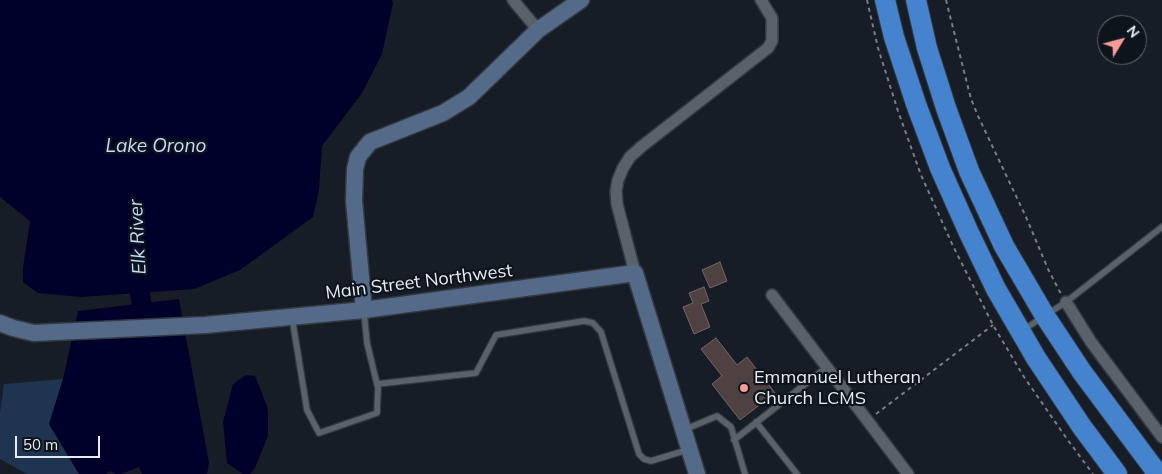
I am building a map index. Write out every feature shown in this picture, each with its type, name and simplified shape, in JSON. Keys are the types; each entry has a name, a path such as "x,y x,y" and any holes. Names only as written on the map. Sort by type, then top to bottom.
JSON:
{"highway":[{"path":"885,0 894,37 908,80 940,168 968,234 996,289 1056,388 1118,474"},
{"path":"916,0 935,74 969,171 1004,246 1045,316 1082,372 1158,474"}],"street":[{"path":"514,0 538,30"},
{"path":"364,310 354,201 355,168 358,157 370,142 443,113 469,97 538,30 581,0"},
{"path":"697,474 634,273 617,204 616,191 623,168 641,147 768,48 772,41 772,18 761,0"},
{"name":"Main Street Northwest","path":"0,322 13,328 34,333 205,325 364,310 634,273"},
{"path":"772,295 908,474"},
{"path":"1066,302 1091,342 1162,437"}],"lane":[{"path":"1021,331 1066,302 1162,227"},
{"path":"292,317 307,410 319,433 377,413 377,384 367,343 364,310"},
{"path":"377,384 476,373 496,336 584,321 593,323 601,332 639,454 644,459 651,461 690,449"},
{"path":"734,440 827,367"},
{"path":"684,430 717,416 731,427 744,474"},
{"path":"756,422 797,474"}],"path":[{"path":"946,0 971,100 1026,217 1048,269 1066,302"},
{"path":"868,420 994,325"}],"shaded area":[{"path":"63,379 49,424 79,474 27,474 0,459 0,413 4,384"}],"water":[{"name":"Lake Orono","path":"0,0 392,0 393,3 382,54 362,93 322,146 319,190 313,217 240,270 194,289 81,297 38,293 23,282 23,268 30,221 0,197"},
{"path":"179,299 209,463 207,474 142,474 139,467 121,474 110,471 106,474 79,474 49,424 63,379 78,311"},
{"path":"246,375 255,376 267,406 268,415 268,436 254,470 250,474 243,474 227,463 223,422 233,384"}],"building":[{"path":"720,262 727,281 710,288 702,270"},
{"path":"704,287 709,301 701,304 710,327 694,334 683,307 693,303 689,293"},
{"name":"Emmanuel Lutheran Church LCMS","path":"716,338 737,365 747,357 775,393 740,420 712,384 722,376 701,349"}],"waterway":[{"name":"Elk River","path":"139,267 145,330"}],"place":[{"name":"Emmanuel Lutheran Church LCMS","path":"744,388"}]}
